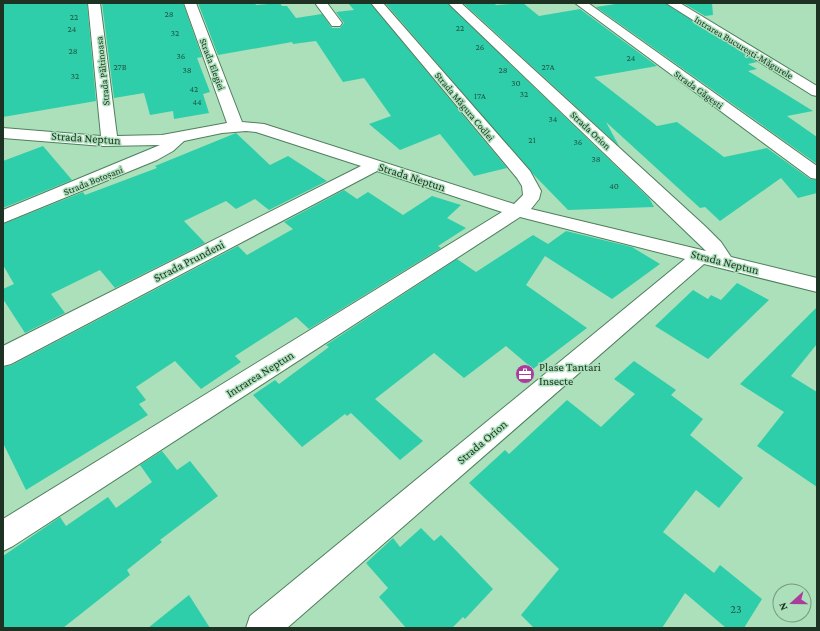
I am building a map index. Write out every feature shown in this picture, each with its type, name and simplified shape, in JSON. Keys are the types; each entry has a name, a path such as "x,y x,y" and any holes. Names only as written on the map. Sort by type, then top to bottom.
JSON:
{"street":[{"name":"Strada Păltinoasa","path":"94,3 109,140"},
{"name":"Strada Elegiei","path":"190,3 236,126"},
{"path":"321,3 336,23"},
{"name":"Strada Măgura Codlei","path":"377,3 532,187 532,195 528,202 517,211"},
{"name":"Strada Orion","path":"262,628 712,259 714,247 699,231 454,3"},
{"name":"Strada Găgești","path":"581,3 817,174"},
{"name":"Intrarea București-Măgurele","path":"672,3 817,92"},
{"name":"Strada Neptun","path":"3,133 145,141 179,138 236,126 265,128 517,211 817,284"},
{"name":"Strada Botoșani","path":"3,217 151,156 167,148 179,138"},
{"name":"Strada Prundeni","path":"3,357 376,165"},
{"name":"Intrarea Neptun","path":"3,536 517,211"}],"building":[{"path":"3,3 87,3 96,101 3,117"},
{"path":"102,3 183,3 202,57 197,58 210,92 203,94 209,113 174,119 173,111 150,115 144,93 114,98"},
{"path":"198,3 255,3 256,5 280,3 282,6 287,6 296,18 322,14 332,28 340,28 344,23 336,12 354,10 348,3 370,3 507,168 474,176 440,134 400,150 369,124 391,116 364,78 343,82 316,41 293,44 292,42 218,55"},
{"path":"385,3 447,3 649,198 654,207 568,210 533,174"},
{"path":"463,3 494,3 496,5 523,3 539,16 580,9 657,66 594,77 657,126 677,122 724,157 767,148 810,179 817,180 817,193 798,198 781,178 720,221 705,207 700,208 606,122 619,146"},
{"path":"622,3 665,3 757,62 748,64 757,69 748,71 813,111 787,116 817,137 817,164 596,7"},
{"path":"683,3 712,3 713,15 705,16"},
{"path":"236,133 270,165 288,156 327,181 269,210 255,199 236,209 226,201 184,221 205,243 115,288 100,270 51,294 65,313 25,333 3,299 3,289 14,284 3,265 3,224 83,192 85,195 157,168 155,166"},
{"path":"43,146 72,180 3,208 3,161"},
{"path":"344,190 357,199 368,192 403,215 432,196 461,205 447,218 466,228 438,246 441,248 309,329 296,317 235,356 241,362 201,389 175,361 136,387 146,400 139,404 148,415 26,490 3,443 3,367 12,365 238,246 247,255 293,229 284,222"},
{"path":"566,231 632,247 660,264 612,299 545,256 526,285 587,328 533,369 506,346 464,378 434,353 375,399 423,441 400,460 351,413 347,416 345,414 302,447 253,395 275,380 279,384 329,347 326,345 457,259 476,272 533,235 548,244"},
{"path":"737,283 769,300 708,359 655,326 693,290 708,299 711,295 721,300"},
{"path":"817,307 817,344 791,376 817,392 817,487 757,446 784,412 740,384"},
{"path":"634,361 676,390 671,395 703,419 690,435 743,478 719,508 696,490 663,532 714,573 720,565 762,599 744,628 726,628 685,593 662,628 534,628 521,615 559,569 469,483 505,450 509,454 567,400 601,427 635,394 614,379"},
{"path":"162,451 177,470 190,461 218,496 160,540 162,542 127,570 130,575 63,628 3,628 3,556 60,517 66,526 108,497 116,508 152,482 140,465"},
{"path":"421,528 434,541 441,535 493,589 465,619 463,617 452,628 406,628 379,597 388,588 366,563 393,538 400,547"},
{"path":"189,595 210,628 148,628"}],"place":[{"name":"Plase Tantari Insecte","path":"525,374"}]}
